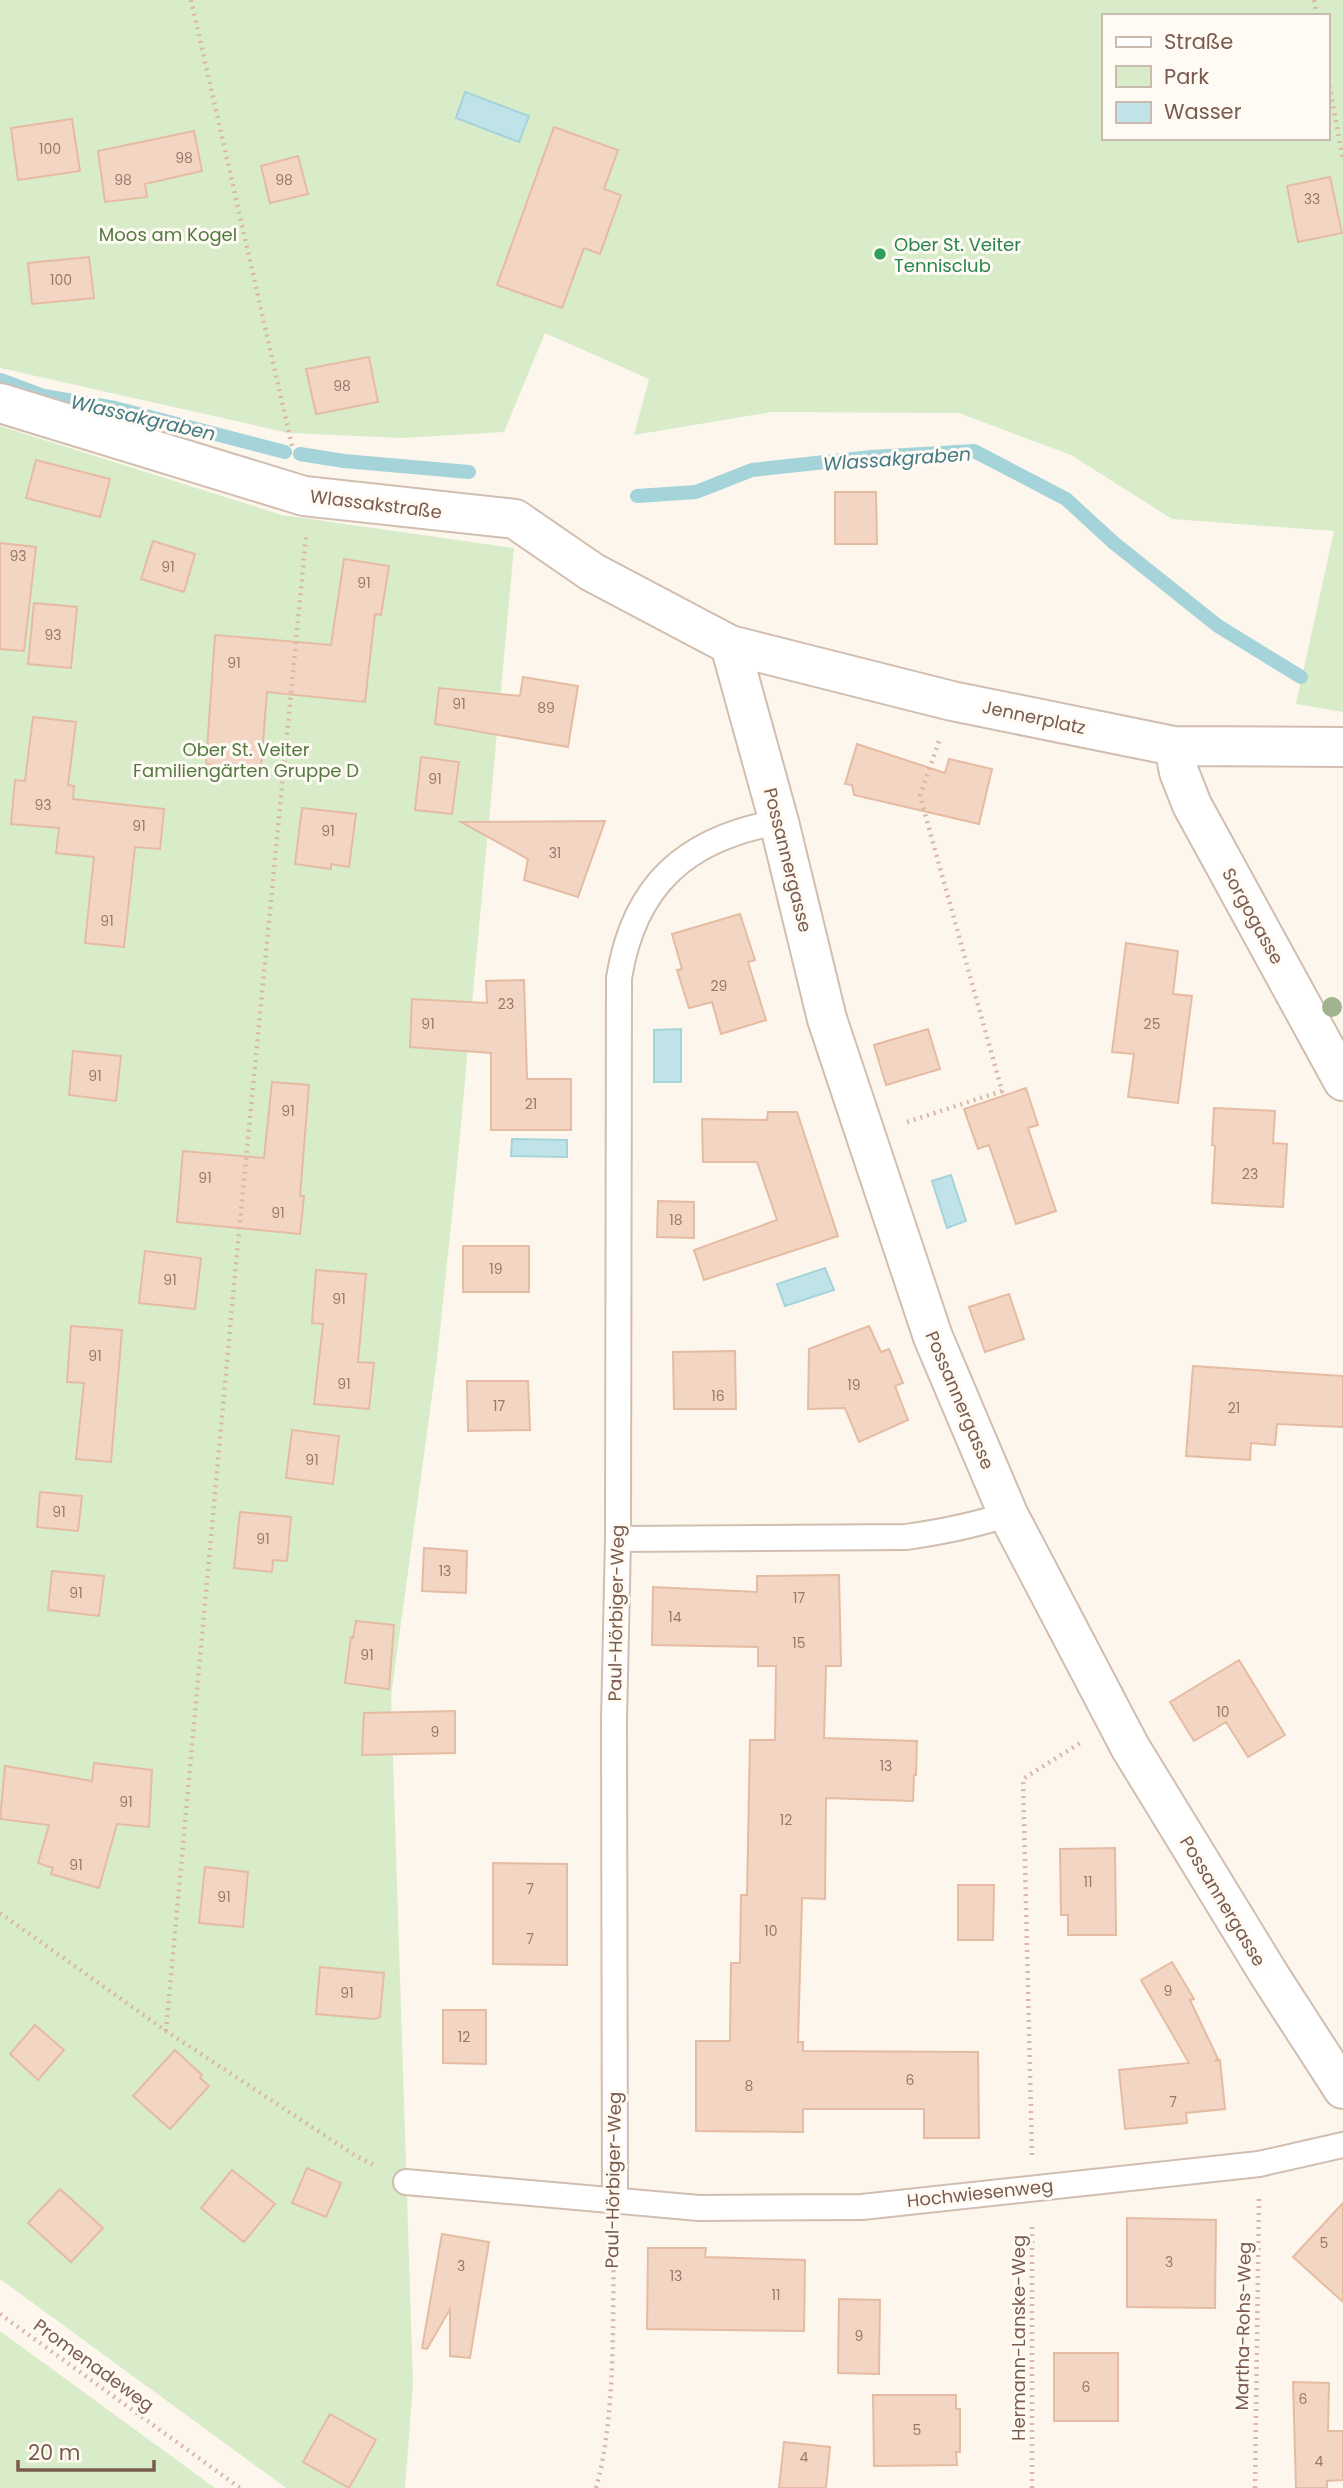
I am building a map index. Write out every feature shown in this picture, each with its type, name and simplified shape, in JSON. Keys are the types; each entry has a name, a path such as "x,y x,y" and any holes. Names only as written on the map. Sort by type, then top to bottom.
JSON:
{"street":[{"name":"Wlassakstraße","path":"0,403 304,496 515,519 592,572 730,645"},
{"name":"Jennerplatz","path":"730,645 952,701 1174,746 1343,747"},
{"name":"Possannergasse","path":"730,645 779,821 827,1019 933,1336 1008,1514 1115,1720 1270,1976 1343,2089"},
{"name":"Sorgogasse","path":"1174,746 1179,772 1192,805 1343,1081"}],"lane":[{"name":"Paul-Hörbiger-Weg","path":"615,2202 614,1720 618,1539 620,978 623,953 632,927 664,876 688,855 724,836 779,821"},
{"path":"618,1539 906,1537 950,1531 1008,1514"},
{"name":"Hochwiesenweg","path":"406,2182 699,2208 862,2207 1259,2164 1343,2145"}],"path":[{"path":"166,2031 308,519 191,0"},
{"path":"1329,83 1343,160"},
{"path":"866,1136 1003,1091 920,796 952,701"},
{"name":"Hermann-Lanske-Weg","path":"1032,2488 1032,2187 1023,1779 1115,1720"},
{"path":"0,1913 166,2031 356,2156 406,2182"},
{"name":"Martha-Rohs-Weg","path":"1255,2488 1259,2164"},
{"name":"Paul-Hörbiger-Weg","path":"596,2488 603,2463 609,2407 615,2202"},
{"name":"Promenadeweg","path":"0,2314 240,2488"}],"green space":[{"name":"Ober St. Veiter Tennisclub","path":"0,0 1343,0 1343,712 1296,704 1334,531 1172,519 1071,455 959,413 772,412 634,435 649,379 545,333 504,432 403,438 289,433 0,368"},
{"name":"Ober St. Veiter Familiengärten Gruppe D","path":"0,426 282,515 514,548 437,1359 391,1696 413,2384 405,2488 286,2488 0,2279"},
{"path":"0,2331 215,2488 0,2488"}],"water":[{"path":"465,92 529,116 519,142 456,118"},
{"path":"681,1029 681,1082 654,1082 654,1030"},
{"path":"512,1139 567,1140 567,1157 511,1156"},
{"path":"951,1175 966,1221 947,1228 932,1181"},
{"path":"825,1268 834,1290 785,1306 777,1284"}],"building":[{"path":"72,119 80,171 18,180 11,128"},
{"path":"554,127 618,150 604,189 621,195 600,254 584,248 562,308 497,285"},
{"path":"194,131 202,171 145,184 147,197 105,202 98,151"},
{"path":"298,156 308,194 270,203 261,166"},
{"path":"1330,177 1342,233 1298,242 1287,186"},
{"path":"89,257 94,298 32,304 28,263"},
{"path":"369,357 378,402 316,414 306,369"},
{"path":"36,460 110,479 100,517 26,498"},
{"path":"835,492 876,492 877,544 835,544"},
{"path":"153,541 195,554 184,592 141,579"},
{"path":"0,543 36,547 24,651 0,649"},
{"path":"344,559 389,566 381,615 375,614 365,702 267,692 261,768 206,764 215,635 331,645"},
{"path":"34,603 77,607 71,668 28,664"},
{"path":"523,677 578,686 568,747 435,724 439,688 520,696"},
{"path":"33,717 76,722 68,785 74,786 73,799 164,809 160,849 135,847 124,947 85,943 94,857 56,853 59,828 11,824 15,780 25,781"},
{"path":"857,744 945,773 949,759 992,769 979,824 854,795 852,785 845,784"},
{"path":"421,757 459,762 452,814 415,810"},
{"path":"302,808 356,814 349,867 331,864 331,869 295,864"},
{"path":"605,821 578,897 524,880 528,859 461,822"},
{"path":"740,914 755,960 748,962 766,1020 721,1034 712,1002 689,1008 677,970 682,969 672,934"},
{"path":"1126,943 1178,951 1173,994 1192,996 1178,1103 1128,1097 1134,1054 1112,1052"},
{"path":"524,980 527,1079 571,1079 571,1130 491,1130 491,1053 410,1047 412,999 487,1003 486,981"},
{"path":"928,1029 940,1069 886,1085 874,1045"},
{"path":"73,1051 121,1056 116,1101 69,1095"},
{"path":"272,1082 309,1085 300,1196 304,1196 300,1234 177,1222 183,1151 264,1158"},
{"path":"1026,1088 1038,1125 1028,1128 1056,1211 1016,1224 989,1145 978,1149 964,1109"},
{"path":"1214,1108 1275,1111 1273,1143 1287,1144 1283,1207 1212,1203"},
{"path":"768,1112 797,1112 838,1236 704,1280 694,1250 777,1220 757,1162 703,1162 702,1119 767,1120"},
{"path":"658,1201 694,1202 694,1238 657,1237"},
{"path":"463,1246 529,1246 529,1292 463,1292"},
{"path":"145,1251 201,1258 195,1309 139,1303"},
{"path":"316,1270 366,1274 358,1362 374,1363 369,1409 314,1404 323,1324 312,1323"},
{"path":"1009,1294 1024,1339 985,1352 969,1307"},
{"path":"71,1326 122,1330 111,1462 76,1459 84,1383 67,1382"},
{"path":"869,1326 881,1352 889,1349 903,1383 895,1386 908,1420 859,1442 845,1408 808,1409 809,1349"},
{"path":"735,1351 736,1409 674,1409 673,1352"},
{"path":"1193,1366 1343,1376 1343,1427 1277,1424 1275,1445 1251,1443 1250,1460 1186,1456"},
{"path":"467,1381 528,1381 530,1430 468,1431"},
{"path":"292,1430 339,1436 333,1484 286,1478"},
{"path":"40,1492 82,1496 78,1531 37,1527"},
{"path":"240,1512 291,1517 287,1561 273,1560 272,1572 234,1568"},
{"path":"424,1548 467,1551 466,1593 422,1591"},
{"path":"52,1571 104,1576 99,1616 48,1610"},
{"path":"839,1575 841,1666 826,1666 824,1738 917,1741 916,1775 913,1801 826,1798 825,1899 802,1898 798,2042 803,2042 803,2051 978,2052 979,2138 924,2138 924,2109 803,2109 803,2132 696,2131 696,2041 730,2041 731,1963 740,1963 741,1895 747,1895 750,1740 775,1740 776,1666 758,1666 758,1647 652,1645 653,1587 757,1592 757,1576"},
{"path":"356,1621 394,1625 389,1689 345,1683 351,1637 353,1638"},
{"path":"1239,1660 1285,1735 1248,1757 1226,1722 1194,1741 1170,1702"},
{"path":"455,1711 455,1753 362,1755 364,1713"},
{"path":"94,1763 152,1770 149,1827 117,1824 99,1888 51,1874 53,1868 38,1863 49,1825 0,1819 5,1766 92,1781"},
{"path":"1115,1848 1116,1935 1068,1935 1068,1915 1061,1915 1060,1849"},
{"path":"493,1863 567,1864 567,1965 493,1964"},
{"path":"205,1867 248,1872 243,1927 199,1923"},
{"path":"958,1885 994,1885 993,1940 958,1940"},
{"path":"1172,1962 1194,1999 1190,2000 1218,2059 1215,2061 1220,2060 1225,2109 1186,2113 1187,2123 1125,2129 1119,2070 1189,2063 1141,1980"},
{"path":"320,1967 384,1973 380,2017 374,2019 316,2014"},
{"path":"443,2010 486,2010 486,2064 443,2063"},
{"path":"35,2025 64,2050 38,2080 10,2054"},
{"path":"175,2050 202,2075 200,2078 209,2086 170,2129 133,2096"},
{"path":"307,2168 341,2183 326,2217 292,2203"},
{"path":"232,2170 275,2204 244,2242 201,2208"},
{"path":"60,2189 103,2228 71,2262 28,2223"},
{"path":"1343,2203 1343,2302 1293,2257"},
{"path":"1127,2218 1216,2220 1215,2308 1127,2307"},
{"path":"442,2234 489,2242 470,2358 450,2356 450,2309 427,2349 422,2348"},
{"path":"648,2248 706,2248 705,2257 805,2260 804,2331 647,2329"},
{"path":"839,2299 880,2300 879,2374 838,2373"},
{"path":"1054,2353 1118,2353 1118,2421 1054,2421"},
{"path":"1293,2382 1329,2383 1328,2431 1343,2431 1343,2480 1327,2481 1327,2488 1296,2488"},
{"path":"873,2395 956,2395 956,2409 960,2409 960,2452 956,2452 957,2465 874,2466"},
{"path":"330,2414 376,2440 349,2488 303,2462"},
{"path":"784,2442 830,2447 826,2488 779,2488"}],"waterway":[{"name":"Wlassakgraben","path":"1,380 44,396 115,408 285,452"},
{"name":"Wlassakgraben","path":"637,496 696,492 752,470 871,457 974,451 1066,499 1114,543 1218,626 1301,677"},
{"name":"Wlassakgraben","path":"300,454 344,461 469,472"}],"place":[{"name":"Ober St. Veiter Tennisclub","path":"880,254"}],"park label":[{"name":"Moos am Kogel","path":"168,234"}]}
